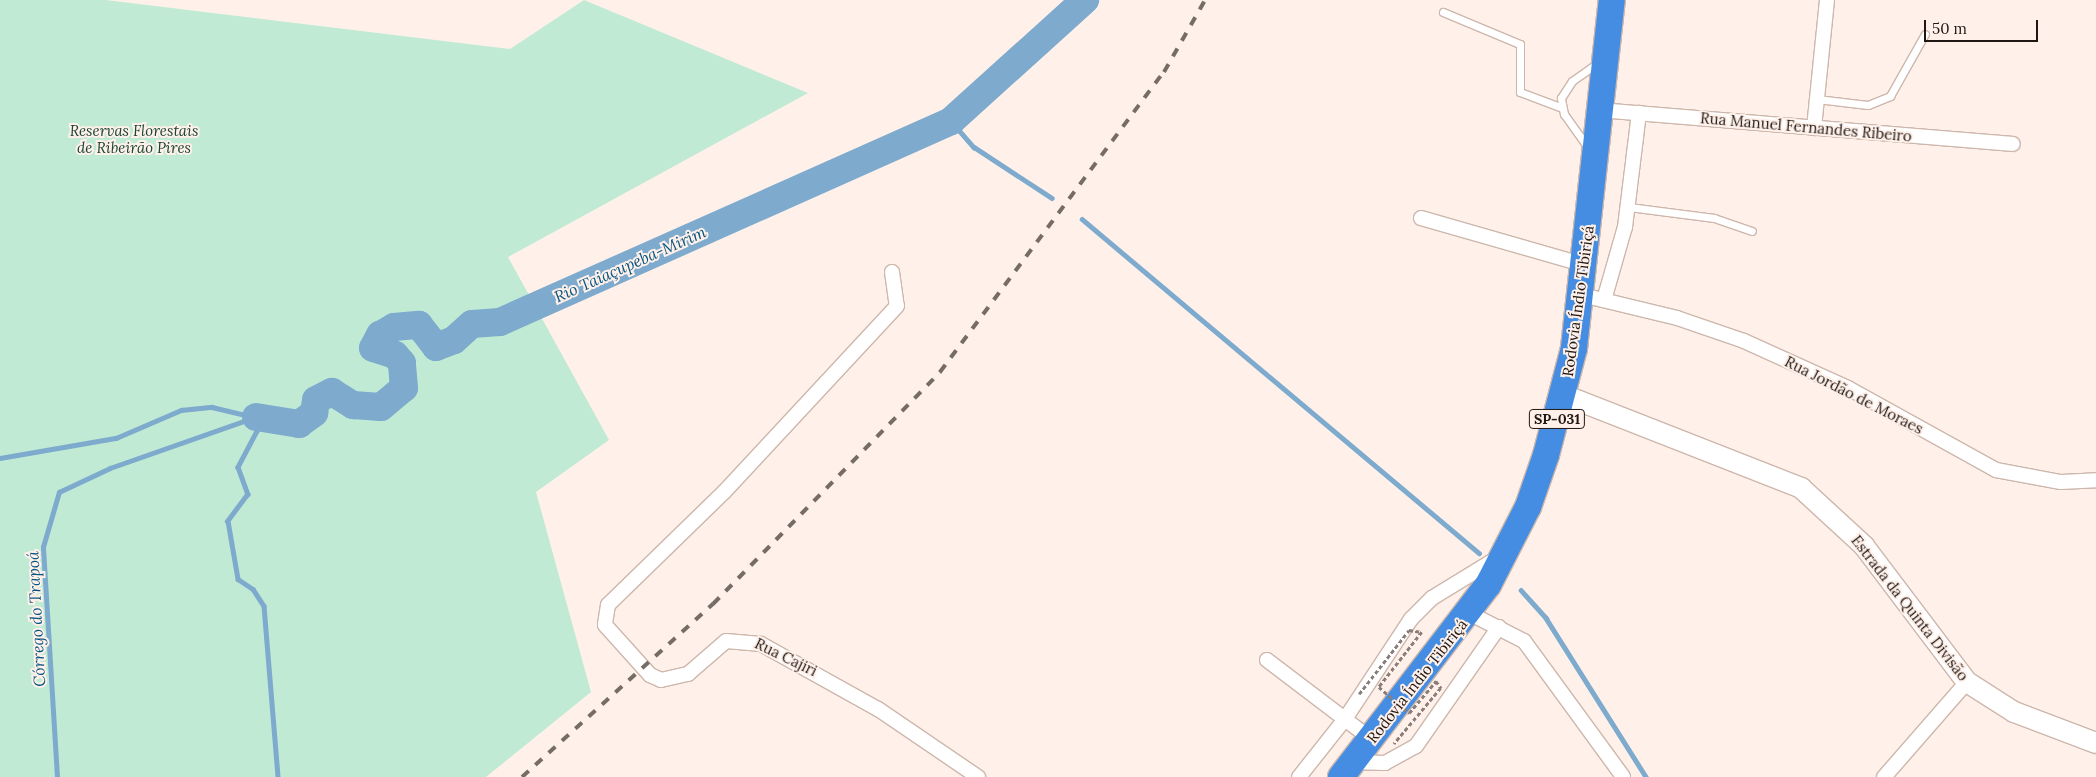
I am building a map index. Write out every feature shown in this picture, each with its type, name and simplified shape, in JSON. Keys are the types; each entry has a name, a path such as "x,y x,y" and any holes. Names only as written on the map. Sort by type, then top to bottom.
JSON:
{"highway":[{"name":"Rodovia Índio Tibiriçá","path":"1347,769 1382,742 1470,613 1506,552 1528,507 1593,297 1585,265 1612,0"}],"street":[{"path":"1814,128 1827,0"},
{"name":"Rua Manuel Fernandes Ribeiro","path":"1600,110 2012,144"},
{"path":"1593,297 1629,207 1639,113"},
{"path":"1421,218 1585,265"},
{"name":"Rua Cajiri","path":"892,272 897,306 724,492 608,605 604,615 609,633 650,676 669,681 688,674 726,641 761,644 862,699 978,777"},
{"name":"Rua Jordão de Moraes","path":"1593,297 1677,318 1770,353 1848,388 1996,470 2061,482 2096,480"},
{"name":"Estrada da Quinta Divisão","path":"1564,395 1801,488 1864,546 1967,682 2014,712 2096,742"},
{"path":"1299,777 1345,719 1421,608 1506,552"},
{"path":"1470,613 1524,641 1540,658 1623,777"},
{"path":"1347,769 1385,763 1416,746 1499,627"},
{"path":"1267,660 1345,719 1382,742"},
{"path":"1884,777 1967,682"}],"lane":[{"path":"1443,12 1520,44 1520,92 1560,106 1596,157"},
{"path":"1817,100 1868,105 1890,96 1925,34"},
{"path":"1560,106 1572,81 1606,58"},
{"path":"1629,207 1714,218 1752,231"}],"path":[{"path":"1359,694 1409,630 1422,632 1379,687 1409,713 1436,681 1441,688 1382,742"}],"green space":[{"name":"Reservas Florestais de Ribeirão Pires","path":"0,0 106,0 510,49 584,0 808,93 508,257 609,440 536,492 591,692 486,777 0,777"}],"waterway":[{"name":"Rio Taiaçupeba-Mirim","path":"256,417 299,424 314,413 316,400 332,392 353,405 381,407 404,388 402,363 395,355 373,348 380,335 394,327 419,325 436,347 454,340 472,324 500,322 951,121 1085,0"},
{"path":"951,121 974,147 1052,198"},
{"path":"1082,219 1479,553"},
{"path":"0,458 116,438 181,410 212,407 254,417"},
{"path":"256,417 257,431 238,467 248,494 228,521 238,579 253,589 264,606 278,777"},
{"name":"Córrego do Trapoá","path":"57,777 43,547 59,492 110,468 256,417"},
{"path":"1521,590 1546,618 1646,777"}],"railway":[{"path":"522,777 713,604 940,372 1164,72 1205,0"}]}
